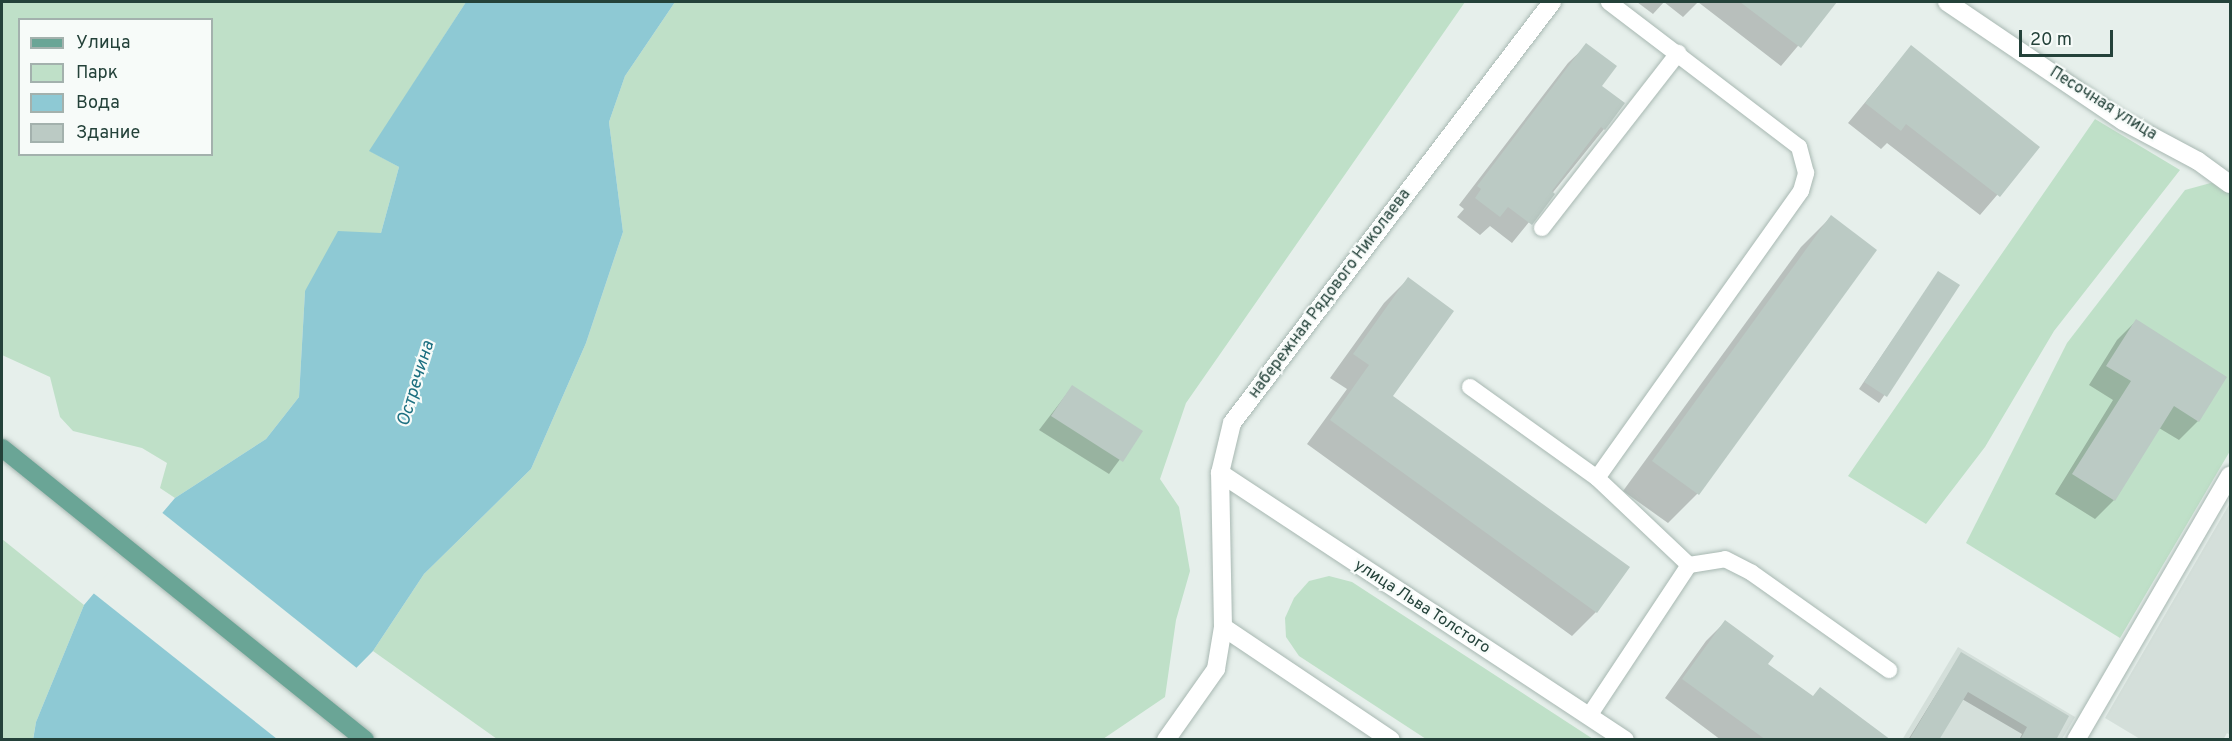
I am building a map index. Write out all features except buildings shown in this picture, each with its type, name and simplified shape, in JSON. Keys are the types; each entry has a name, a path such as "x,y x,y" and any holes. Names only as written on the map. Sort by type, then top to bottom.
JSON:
{"main road":[{"path":"2,448 124,549 365,740"}],"street":[{"name":"набережная Рядового Николаева","path":"1166,740 1216,669 1223,627 1220,473 1232,423 1552,2"},
{"name":"Песочная улица","path":"1947,2 2123,120 2198,161 2230,184"},
{"name":"улица Льва Толстого","path":"1220,473 1625,740"},
{"path":"2076,740 2230,475"},
{"path":"1223,627 1379,736"}],"lane":[{"path":"1596,478 1801,191 1806,172 1799,147 1609,2"},
{"path":"1542,228 1678,53"},
{"path":"1470,387 1596,478 1689,565"},
{"path":"1589,716 1689,565 1725,559 1752,573 1888,670"}],"shaded area":[{"path":"2230,503 2230,735 2227,733 2223,740 2140,739 2105,718"},
{"path":"1958,647 2075,717 2062,739 1902,740"}],"green space":[{"path":"2,2 466,2 370,151 399,167 381,233 305,291 299,397 266,439 175,498 160,488 167,463 142,448 73,431 60,417 50,377 2,355"},
{"path":"675,2 1465,2 1186,403 1160,479 1179,507 1190,571 1176,620 1165,697 1103,739 497,739 373,651 424,574 531,469 586,343 623,232 609,122 625,76"},
{"path":"2095,119 2180,170 2054,331 1985,447 1926,524 1848,476"},
{"path":"2218,181 2230,191 2230,451 2120,638 1966,543 2067,343 2185,190"},
{"path":"2,539 84,605 36,722 33,739 2,739"},
{"path":"1329,576 1352,582 1593,739 1426,739 1299,656 1286,637 1285,618 1294,598 1309,581"}],"water":[{"name":"Остречина","path":"466,2 675,2 625,76 609,122 623,232 586,343 531,469 424,574 373,651 286,739 33,740 36,722 84,605 175,498 266,439 299,397 305,291 338,231 381,233 399,167 369,151"}],"pier":[{"path":"160,511 358,669 290,740 277,739 92,592"}]}
